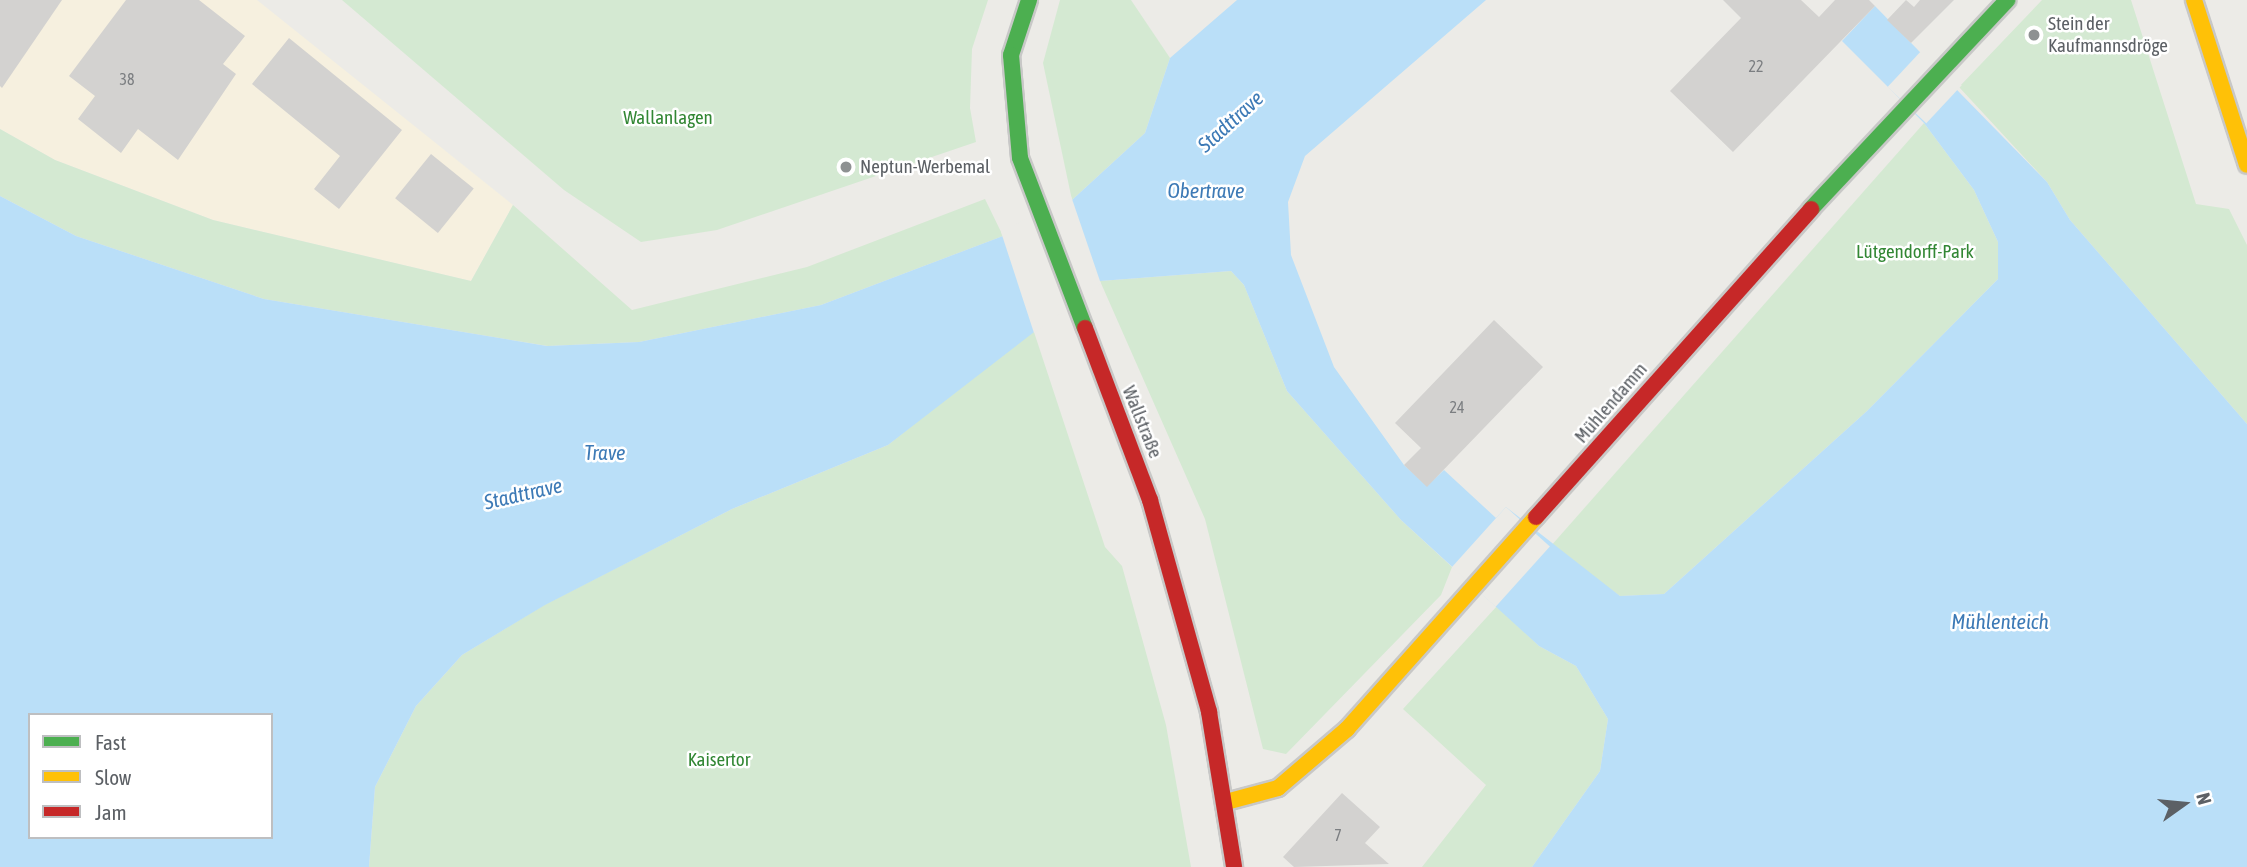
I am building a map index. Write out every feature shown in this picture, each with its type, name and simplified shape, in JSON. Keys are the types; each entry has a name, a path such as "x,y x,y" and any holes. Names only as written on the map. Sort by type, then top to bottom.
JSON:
{"street":[{"name":"Wallstraße","path":"1030,0 1011,55 1020,158 1073,309 1150,500 1209,712 1226,802 1234,867"},
{"name":"Mühlendamm","path":"1226,802 1278,788 1298,775 1477,589 1902,109 2007,0"},
{"path":"2194,0 2247,165"}],"shaded area":[{"path":"0,0 257,0 513,205 471,281 213,220 55,160 0,129"}],"green space":[{"name":"Wallanlagen","path":"342,0 988,0 972,49 970,108 976,142 717,230 641,242 564,190"},
{"path":"1060,0 1131,0 1170,58 1145,133 1072,200 1043,63"},
{"path":"2042,0 2131,0 2196,204 2229,209 2247,245 2247,424 2070,220 2047,182 1959,87"},
{"name":"Lütgendorff-Park","path":"1924,123 1974,190 1998,242 1998,279 1867,411 1664,594 1620,596 1550,547"},
{"path":"0,129 55,160 213,220 471,281 513,205 632,310 807,267 985,199 1003,236 821,305 639,342 548,346 264,299 76,236 0,196"},
{"path":"1231,271 1244,285 1287,391 1401,520 1452,567 1441,595 1286,754 1263,749 1205,519 1100,281"},
{"name":"Kaisertor","path":"1033,329 1105,547 1122,566 1166,725 1191,867 369,867 375,787 416,706 462,655 544,605 732,509 888,445"},
{"path":"1497,606 1539,646 1576,666 1608,719 1600,771 1532,867 1422,867 1486,785 1403,709"}],"water":[{"path":"1237,0 1486,0 1305,156 1288,202 1291,255 1334,367 1404,465 1427,486 1444,470 1496,518 1506,507 1620,596 1664,594 1867,411 1998,279 1998,242 1974,190 1924,123 1842,41 1875,6 2047,182 2070,220 2247,424 2247,867 1532,867 1600,771 1608,719 1576,666 1539,646 1401,520 1287,391 1244,285 1231,271 1100,281 888,445 732,509 545,605 462,655 416,706 375,787 369,867 0,867 0,196 76,236 264,299 547,346 639,342 821,305 1003,236 1072,200 1145,133 1170,58"}],"pier":[{"path":"1923,49 1962,85 1926,123 1888,87"},
{"path":"1071,196 1101,284 1034,333 1001,232"},
{"path":"1506,507 1550,546 1496,607 1452,567"}],"building":[{"path":"0,0 62,0 2,88 0,86"},
{"path":"126,0 199,0 245,36 223,64 236,74 178,160 138,129 121,153 78,119 95,96 69,76"},
{"path":"1723,0 1801,0 1819,17 1835,0 1869,0 1875,6 1733,152 1670,91 1741,18"},
{"path":"1906,0 1914,7 1920,0 1954,0 1911,43 1887,20"},
{"path":"289,38 402,130 339,209 314,189 340,156 252,84"},
{"path":"431,154 474,189 438,233 395,198"},
{"path":"1494,320 1543,367 1427,487 1404,465 1421,448 1395,423"},
{"path":"1342,793 1380,827 1365,843 1389,864 1294,867 1283,857"}],"traffic: fast":[{"path":"1029,0 1011,55 1020,158 1085,328"},
{"path":"1811,209 2007,0"}],"traffic: slow":[{"path":"2194,0 2247,165"},
{"path":"1226,802 1278,788 1347,729 1536,517"}],"traffic: jam":[{"path":"1536,517 1811,209"},
{"path":"1085,328 1150,500 1209,712 1234,867"}],"place":[{"name":"Stein der Kaufmannsdröge","path":"2034,35"},
{"name":"Neptun-Werbemal","path":"846,167"}],"water label":[{"name":"Stadttrave","path":"1230,121"},
{"name":"Obertrave","path":"1206,190"},
{"name":"Trave","path":"605,452"},
{"name":"Stadttrave","path":"523,493"},
{"name":"Mühlenteich","path":"2000,621"}]}
